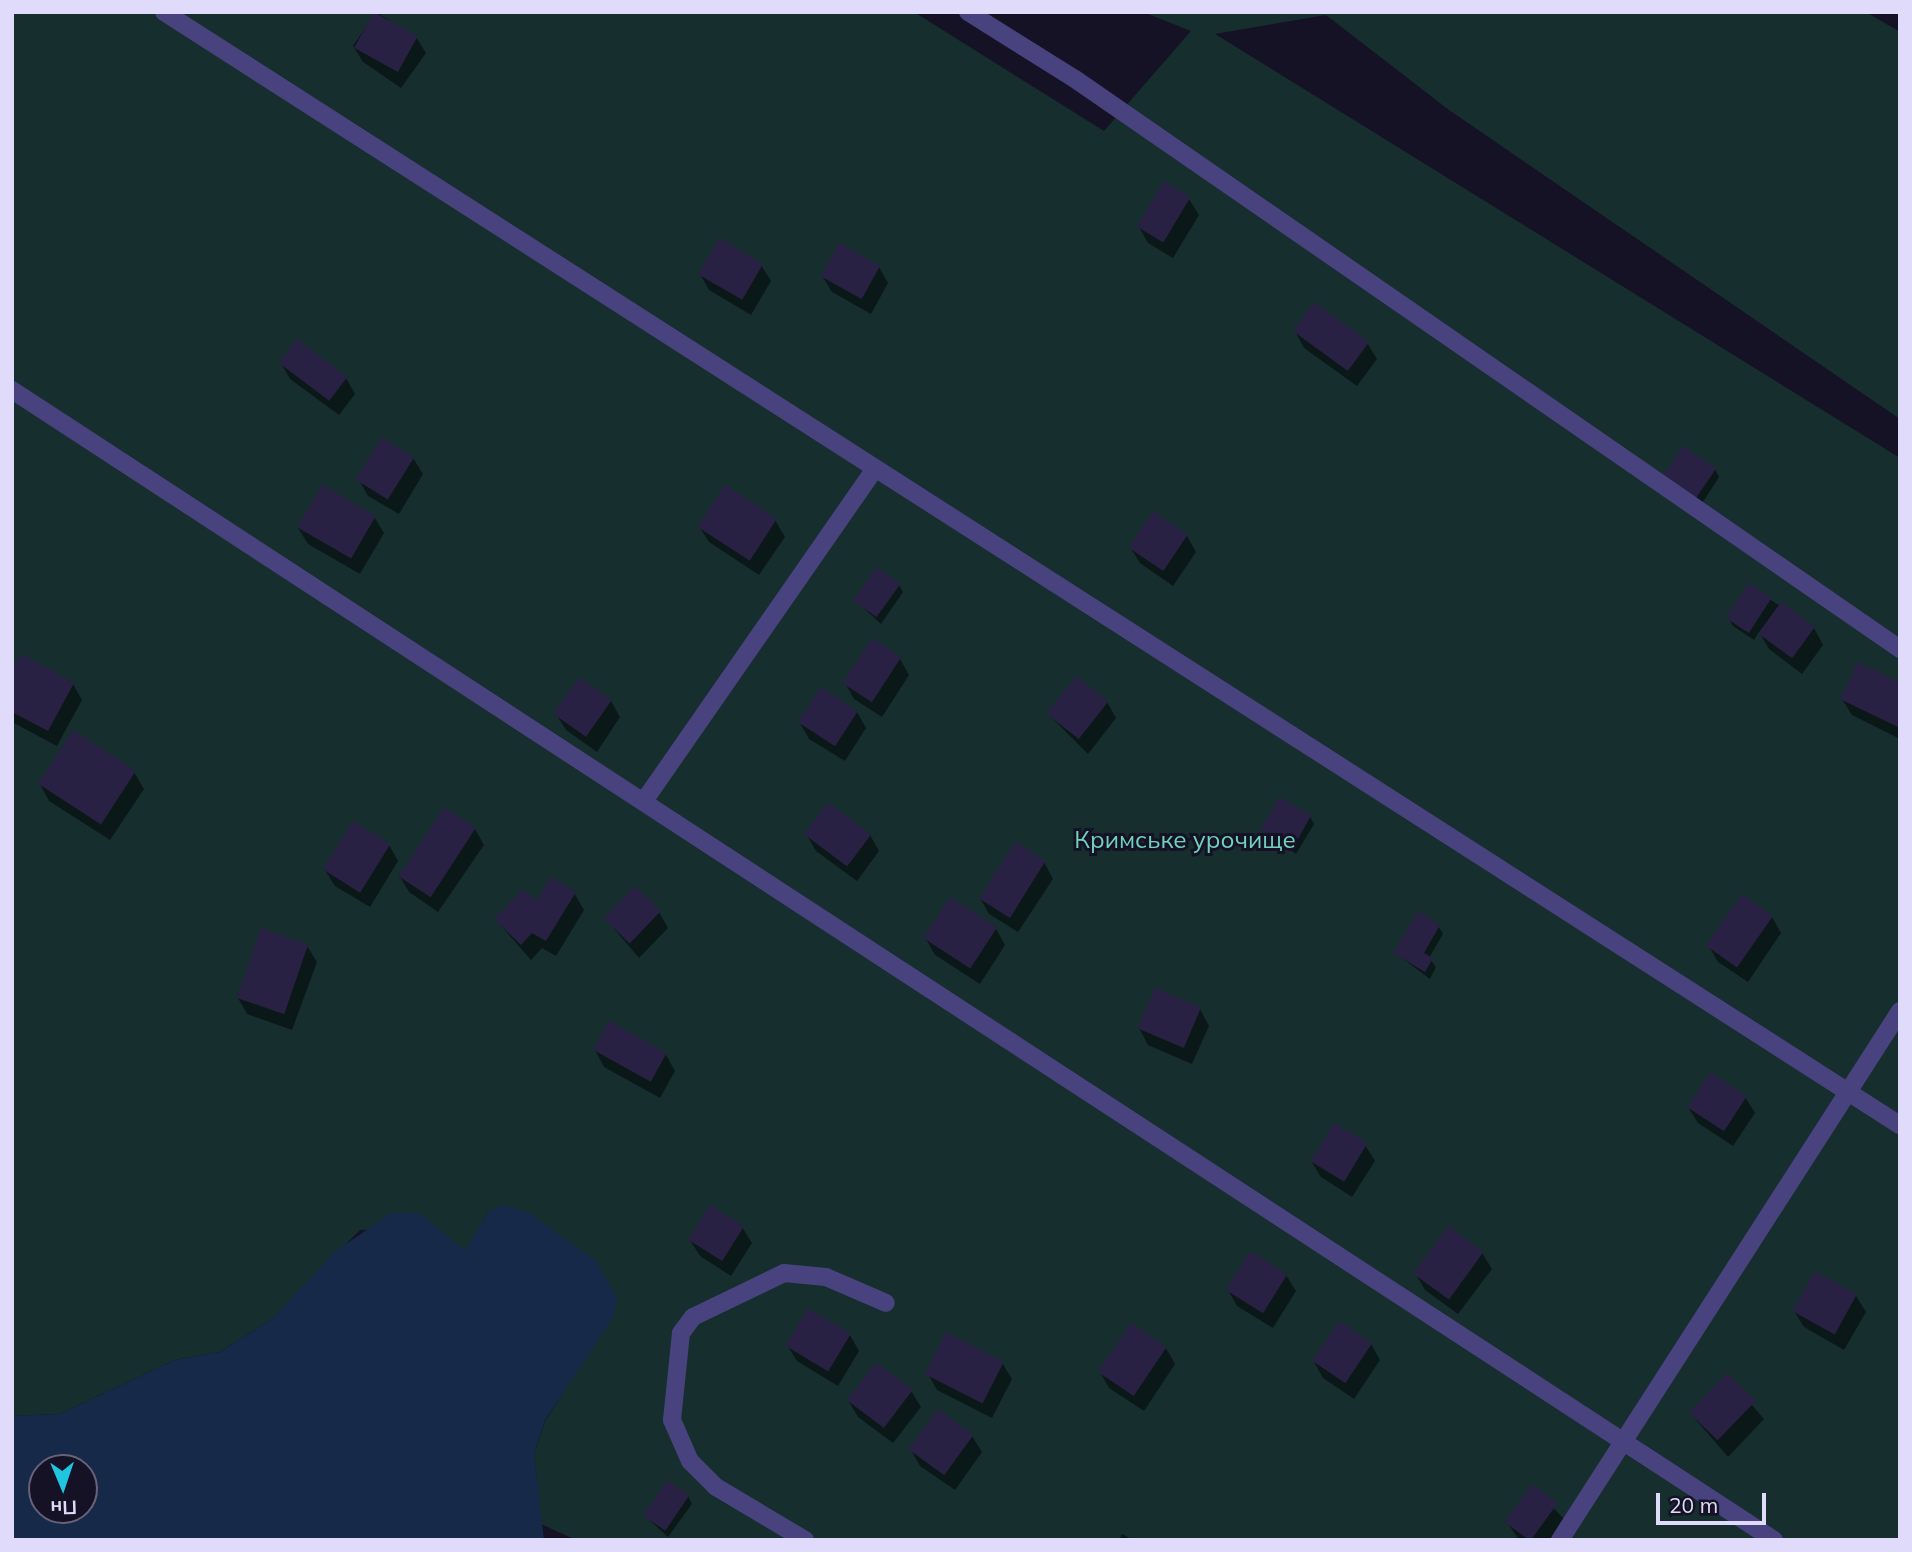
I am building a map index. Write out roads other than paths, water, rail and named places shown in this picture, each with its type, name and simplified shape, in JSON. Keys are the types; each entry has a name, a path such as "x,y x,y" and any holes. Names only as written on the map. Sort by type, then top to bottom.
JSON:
{"lane":[{"path":"164,12 874,470 1900,1125"},
{"path":"968,12 1074,79 1900,649"},
{"path":"12,390 1774,1540"},
{"path":"644,802 874,470"},
{"path":"1560,1540 1900,1011"},
{"path":"805,1540 716,1487 690,1461 672,1420 681,1333 702,1311 785,1273 826,1277 886,1303"}],"water":[{"path":"505,1205 529,1213 595,1260 617,1297 614,1316 545,1420 534,1454 544,1540 12,1540 12,1416 60,1414 175,1360 220,1352 272,1319 336,1251 391,1213 419,1213 465,1251 489,1211"}],"park label":[{"name":"Кримське урочище","path":"1185,840"}]}
